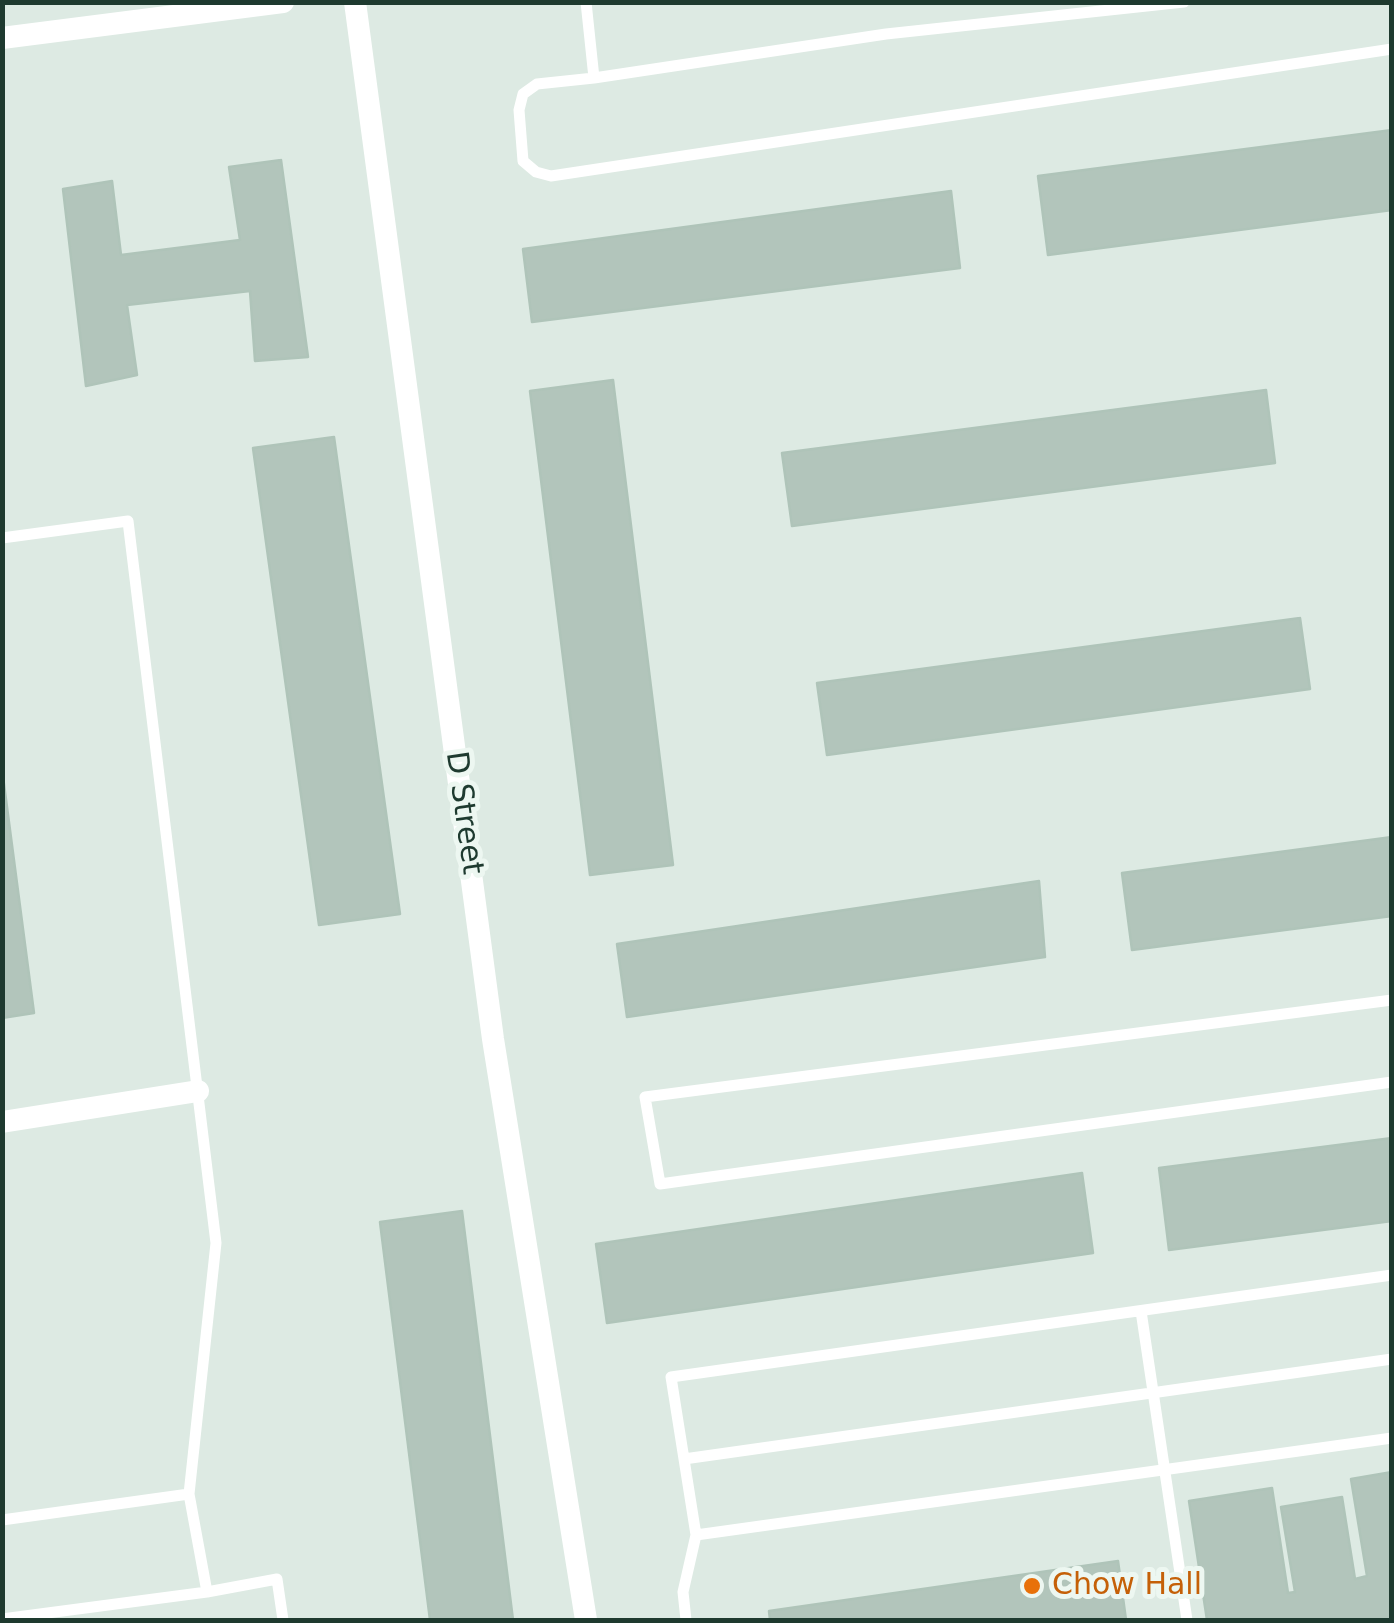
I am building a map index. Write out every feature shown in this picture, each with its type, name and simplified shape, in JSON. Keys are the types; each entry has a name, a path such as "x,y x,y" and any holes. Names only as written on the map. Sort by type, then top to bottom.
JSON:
{"street":[{"path":"2,38 283,2"},
{"name":"D Street","path":"355,2 494,1039 586,1620"},
{"path":"2,1122 198,1091"}],"lane":[{"path":"586,2 594,78"},
{"path":"1184,2 886,34 536,84 522,94 519,110 523,161 536,172 551,176 1392,49"},
{"path":"2,538 128,521 216,1244 190,1494 207,1592"},
{"path":"1392,1000 645,1097 660,1184 1392,1082"},
{"path":"686,1620 683,1592 696,1535 671,1377 1392,1275"},
{"path":"1141,1311 1187,1620"},
{"path":"684,1459 1392,1359"},
{"path":"696,1535 1392,1438"},
{"path":"2,1520 190,1494"},
{"path":"2,1619 277,1579 283,1620"}],"building":[{"path":"1392,130 1392,210 1048,255 1038,176"},
{"path":"281,160 308,357 255,361 250,291 127,305 137,375 86,386 63,189 112,181 121,255 240,240 229,167"},
{"path":"951,191 960,268 532,322 523,249"},
{"path":"613,380 673,865 590,875 530,391"},
{"path":"1266,390 1275,463 792,526 782,453"},
{"path":"334,437 400,914 319,925 253,448"},
{"path":"1300,618 1310,689 827,755 817,683"},
{"path":"2,769 34,1013 2,1018"},
{"path":"1392,837 1392,916 1132,950 1122,873"},
{"path":"1039,881 1045,957 627,1017 617,944"},
{"path":"1392,1138 1392,1221 1169,1250 1159,1168"},
{"path":"1082,1173 1093,1253 607,1323 596,1244"},
{"path":"462,1211 513,1620 430,1620 380,1222"},
{"path":"1392,1472 1392,1620 1207,1620 1189,1501 1272,1488 1288,1593 1295,1592 1281,1507 1342,1497 1355,1579 1367,1576 1351,1479"},
{"name":"Chow Hall","path":"1118,1561 1126,1620 770,1620 769,1611"}],"place":[{"name":"Chow Hall","path":"1032,1586"}]}
